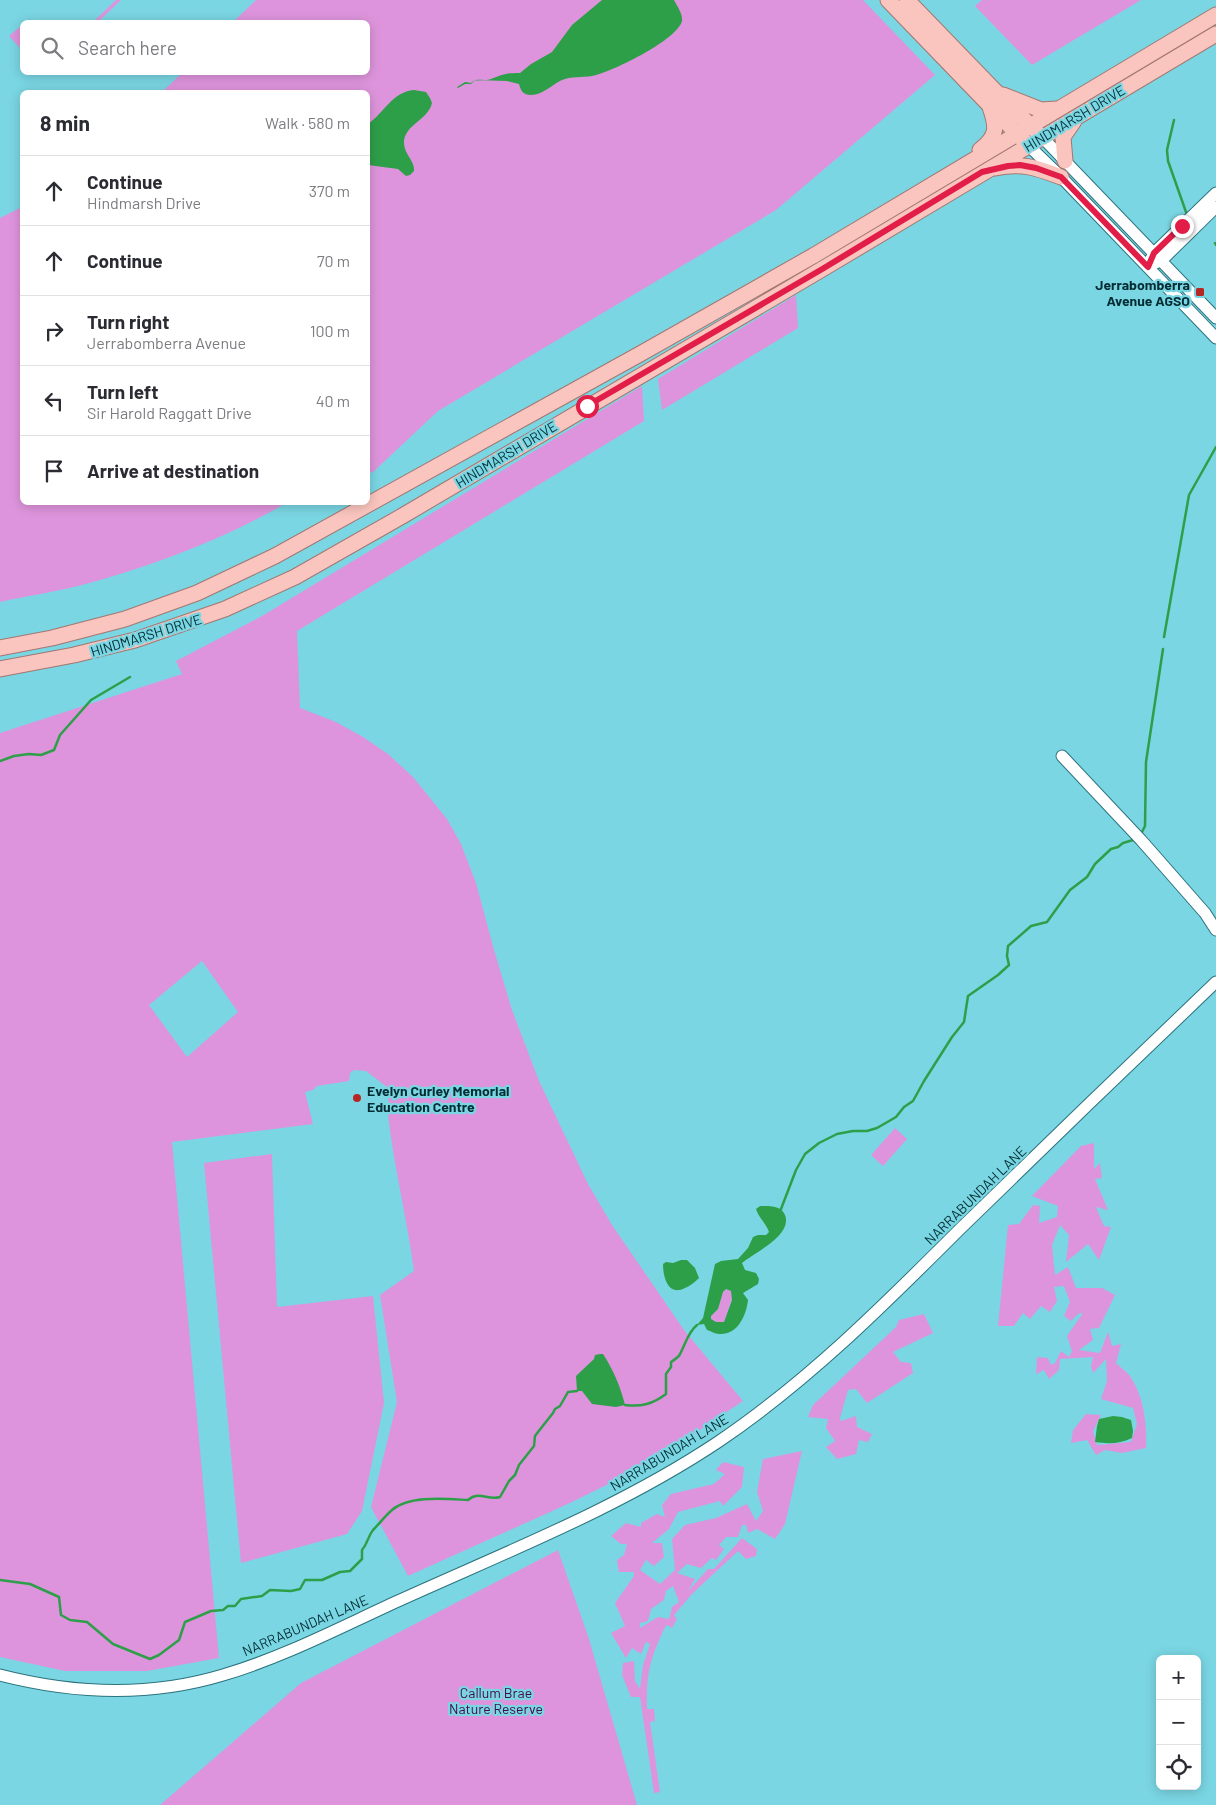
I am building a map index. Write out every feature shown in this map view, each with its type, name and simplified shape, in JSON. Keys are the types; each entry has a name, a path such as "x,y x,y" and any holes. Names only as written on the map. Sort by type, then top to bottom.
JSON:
{"main road":[{"path":"888,0 1024,129 1042,137"},
{"path":"907,0 993,99 1040,110 1058,108"},
{"name":"HINDMARSH DRIVE","path":"370,503 814,256 1216,15"},
{"name":"HINDMARSH DRIVE","path":"0,669 74,656 127,642 199,619 268,590 322,563 824,268 1216,34"},
{"path":"941,179 991,140 995,124 993,99"},
{"path":"1065,161 1063,137 1076,117"},
{"path":"1024,129 1028,145"},
{"path":"982,172 1020,165 1036,168 1061,177"},
{"path":"640,354 650,369"},
{"name":"HINDMARSH DRIVE","path":"0,648 52,638 125,619 197,593 235,576 366,505"}],"street":[{"path":"1042,137 1216,318"},
{"path":"1028,145 1216,338"},
{"path":"1148,267 1216,194"},
{"path":"1157,257 1216,207"},
{"path":"1164,284 1174,274"},
{"path":"1062,756 1141,840 1205,913 1216,930"},
{"name":"NARRABUNDAH LANE","path":"0,1675 53,1687 114,1691 168,1687 221,1676 278,1655 560,1528 659,1478 747,1422 826,1359 1216,982"}],"green space":[{"path":"116,0 121,0 100,20 95,20"},
{"path":"256,0 863,0 935,75 776,210 438,411 372,473 370,472 370,90 164,90 180,75 370,75 370,20 235,20"},
{"path":"982,0 1141,0 1032,65 975,6"},
{"path":"20,27 20,48 9,36"},
{"path":"20,208 20,505 282,505 213,540 134,570 62,590 0,602 0,218"},
{"path":"796,295 798,328 662,410 658,379"},
{"path":"642,386 644,421 297,631 300,708 336,722 388,754 413,777 447,819 461,844 476,883 512,1010 539,1081 588,1184 612,1225 684,1330 743,1401 649,1464 570,1503 408,1576 371,1507 397,1402 380,1295 414,1271 388,1115 390,1114 387,1087 366,1071 354,1070 350,1073 349,1081 317,1086 313,1090 305,1092 313,1124 172,1142 219,1658 147,1671 65,1671 0,1657 0,733 182,674 176,661 262,616","holes":["202,961 238,1012 187,1057 149,1005"]},
{"path":"895,1128 907,1139 883,1166 871,1155"},
{"path":"1094,1143 1094,1169 1100,1163 1102,1178 1095,1179 1108,1210 1096,1207 1104,1226 1111,1227 1099,1260 1088,1244 1066,1262 1069,1235 1060,1225 1052,1245 1055,1275 1068,1267 1076,1288 1102,1288 1115,1295 1099,1328 1090,1329 1093,1340 1079,1350 1100,1353 1108,1332 1112,1346 1121,1344 1116,1363 1130,1376 1139,1393 1144,1410 1146,1439 1146,1448 1122,1453 1105,1450 1096,1455 1087,1440 1071,1443 1073,1430 1086,1414 1101,1415 1093,1431 1097,1445 1131,1442 1137,1424 1133,1408 1101,1399 1107,1381 1106,1359 1093,1373 1091,1366 1093,1357 1060,1359 1059,1370 1049,1379 1044,1370 1036,1374 1037,1357 1048,1358 1051,1365 1055,1363 1061,1351 1069,1357 1072,1351 1067,1336 1083,1313 1078,1314 1071,1321 1064,1316 1070,1302 1064,1286 1054,1287 1057,1301 1050,1312 1041,1306 1030,1319 1023,1313 1014,1326 998,1326 1008,1225 1019,1224 1033,1205 1040,1206 1039,1223 1057,1217 1058,1206 1032,1196 1081,1146"},
{"path":"272,1154 277,1307 373,1296 384,1403 362,1511 347,1534 241,1563 204,1163"},
{"path":"726,1289 731,1291 732,1299 724,1322 716,1322 711,1319 711,1316 718,1309 723,1292"},
{"path":"924,1314 933,1333 893,1352 901,1362 911,1363 913,1373 867,1403 856,1389 848,1390 840,1418 841,1421 856,1416 857,1427 872,1434 868,1442 859,1440 856,1454 837,1459 826,1447 835,1441 826,1428 828,1419 808,1417 813,1405 896,1327 899,1320"},
{"path":"802,1451 785,1524 775,1539 757,1529 748,1533 746,1525 742,1525 738,1537 726,1537 719,1545 724,1549 716,1560 712,1558 701,1568 687,1564 677,1573 695,1579 688,1591 708,1569 714,1569 742,1538 757,1549 756,1556 746,1559 738,1551 692,1594 674,1615 677,1619 672,1628 667,1625 660,1638 652,1658 647,1686 647,1709 654,1709 655,1721 650,1722 660,1792 654,1793 640,1697 631,1697 622,1675 623,1663 634,1661 635,1681 640,1689 643,1665 650,1644 646,1642 641,1654 632,1648 626,1658 611,1633 625,1626 615,1603 634,1576 634,1572 619,1572 617,1560 624,1555 627,1544 621,1544 611,1536 626,1523 641,1527 641,1523 657,1514 665,1517 662,1505 671,1494 714,1484 725,1474 716,1470 723,1462 744,1467 742,1487 723,1506 720,1501 678,1512 669,1529 652,1543 662,1543 664,1557 654,1566 646,1560 640,1570 660,1584 675,1570 672,1539 685,1525 716,1518 747,1504 756,1521 763,1511 757,1492 763,1459","holes":["673,1586 679,1602 672,1607 669,1619 658,1617 640,1628 640,1623 648,1621 651,1609 664,1600 666,1591"]},
{"name":"Callum Brae Nature Reserve","path":"558,1550 589,1639 637,1805 160,1805 301,1683"}],"shaded area":[{"path":"602,0 674,0 682,16 678,29 658,45 644,53 605,72 569,78 536,94 526,94 522,91 519,84 507,81 477,80 488,80 505,74 520,73 552,52 572,25"},
{"path":"474,81 471,84 457,87 465,82 471,83"},
{"path":"414,90 426,92 432,103 426,114 406,135 404,146 413,164 414,171 406,176 398,169 370,165 370,122 394,99"},
{"path":"760,1206 771,1206 781,1209 785,1215 786,1222 783,1230 771,1243 742,1263 745,1270 756,1273 759,1279 758,1284 743,1293 748,1300 743,1318 736,1328 726,1333 716,1334 707,1330 704,1324 697,1325 703,1318 715,1264 721,1261 738,1259 748,1248 753,1237 766,1235 769,1232 756,1209","holes":["726,1289 731,1291 732,1300 724,1322 716,1322 711,1319 711,1316 718,1309 723,1292"]},
{"path":"687,1260 695,1268 699,1278 687,1287 674,1290 665,1280 663,1264"},
{"path":"603,1354 619,1385 625,1405 616,1407 592,1404 582,1391 577,1391 576,1376 594,1359 595,1355"},
{"path":"1113,1416 1131,1420 1132,1438 1114,1443 1095,1442 1099,1419"}],"waterway":[{"path":"1174,120 1167,150 1168,161 1186,212"},
{"path":"1164,637 1189,495 1216,447"},
{"path":"1142,832 1145,826 1146,762 1163,649"},
{"path":"0,761 14,756 41,755 54,750 60,735 91,700 130,677"},
{"path":"781,1209 796,1170 805,1154 819,1143 837,1134 877,1128 896,1117 904,1107 913,1101 952,1037 964,1022 968,996 1009,965 1007,956 1008,946 1031,926 1047,922 1070,890 1087,877 1095,864 1111,849 1133,840"},
{"path":"625,1405 647,1404 666,1394 666,1374 671,1367 671,1362 679,1355 689,1335 697,1325"},
{"path":"0,1580 30,1584 59,1597 61,1615 70,1620 87,1622 113,1644 150,1659 159,1655 179,1640 185,1622 211,1611 235,1606 241,1599 262,1596 270,1590 291,1591 300,1589 305,1580 322,1580 340,1572 350,1571 362,1559 362,1550 373,1530 389,1512 399,1505 428,1499 468,1500 476,1496 500,1497 509,1481 515,1475 519,1465 534,1446 535,1436 555,1409 560,1406 568,1392 577,1391"}],"place":[{"name":"Jerrabomberra Avenue AGSO","path":"1200,292"},
{"name":"Evelyn Curley Memorial Education Centre","path":"357,1098"}],"route":[{"path":"587,406 824,268 982,172 1020,165 1036,168 1061,177 1148,267 1154,253 1182,226"}]}
